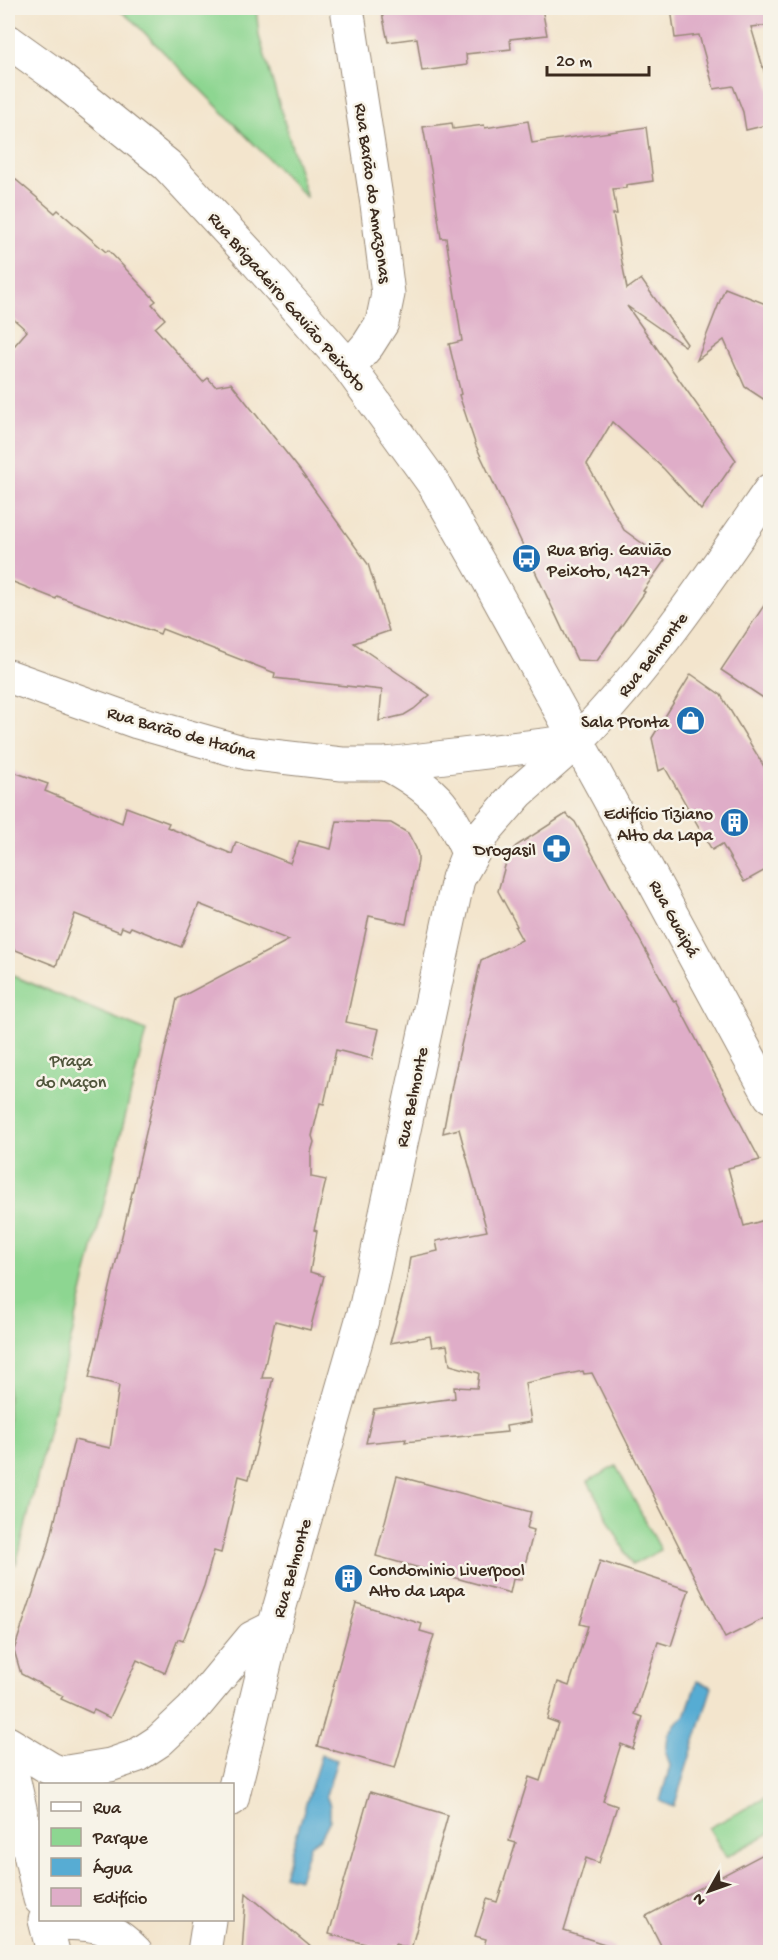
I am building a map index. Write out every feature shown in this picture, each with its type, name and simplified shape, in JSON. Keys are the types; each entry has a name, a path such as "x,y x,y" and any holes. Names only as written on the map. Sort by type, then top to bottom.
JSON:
{"main road":[{"name":"Rua Barão do Amazonas","path":"347,8 378,204 388,294 382,323 350,367"},
{"name":"Rua Brigadeiro Gavião Peixoto","path":"8,41 54,74 167,165 350,367 433,483 493,586 577,741"},
{"name":"Rua Belmonte","path":"234,1791 274,1627 366,1306 458,879 486,830 519,792 577,741 611,707 682,618 771,490"},
{"name":"Rua Barão de Itaúna","path":"8,676 137,722 246,753 342,764 387,764 577,741"},
{"name":"Rua Guaipá","path":"577,741 771,1096"},
{"path":"387,764 415,779 438,799 456,824 468,853 458,879"},
{"path":"8,1743 61,1773 110,1765 136,1756 159,1741 192,1710 252,1638 274,1627"},
{"path":"8,1754 39,1892"},
{"path":"204,1953 209,1921"},
{"path":"46,1923 97,1925 115,1933 136,1953"}],"green space":[{"path":"117,8 256,8 259,36 307,198 134,22"},
{"name":"Praça do Maçon","path":"8,974 146,1031 16,1565 8,1533"},
{"path":"616,1466 661,1550 632,1565 588,1481"},
{"path":"765,1798 770,1809 770,1833 726,1857 709,1828"}],"water":[{"path":"697,1681 712,1687 674,1807 660,1801 670,1766 666,1753 668,1735 676,1723 685,1716"},
{"path":"321,1755 337,1760 326,1795 330,1806 330,1820 321,1837 310,1845 299,1879 284,1875"}],"building":[{"path":"381,8 542,8 547,35 510,39 511,49 466,54 467,65 422,71 417,38 388,42"},
{"path":"671,8 771,8 771,25 751,27 771,94 771,124 746,130 743,112 733,86 714,89 699,35 675,38"},
{"path":"528,121 532,143 646,127 653,181 613,189 617,214 613,214 627,289 641,279 687,344 685,346 627,306 736,460 701,510 664,469 612,422 587,464 624,530 665,560 597,661 577,660 476,446 459,395 461,394 449,344 462,341 446,238 441,238 423,127 452,123 453,129 484,125 485,128"},
{"path":"8,173 55,213 58,210 106,252 108,250 156,301 152,304 165,319 155,328 203,382 208,378 215,386 231,383 299,469 368,564 389,631 354,643 430,695 414,709 404,715 379,721 382,690 274,678 275,673 162,629 160,634 57,596 56,599 8,580 8,353 27,331 8,314"},
{"path":"725,288 771,306 771,404 745,387 724,340 697,360"},
{"path":"771,595 771,703 721,670"},
{"path":"691,674 721,695 771,778 771,867 744,882 722,844 712,850 665,768 659,771 652,738"},
{"path":"8,770 48,784 45,791 122,823 126,807 169,823 167,827 232,854 236,842 290,863 299,841 331,849 337,821 391,823 408,833 418,855 406,924 369,916 346,1022 379,1029 372,1059 336,1050 324,1104 320,1103 312,1136 314,1142 311,1152 311,1177 326,1180 314,1230 317,1231 310,1272 324,1276 310,1330 275,1321 262,1378 273,1378 249,1479 239,1476 221,1553 214,1551 204,1586 183,1641 178,1639 165,1673 137,1660 110,1718 94,1710 92,1713 61,1699 63,1696 21,1674 14,1650 49,1545 74,1440 110,1448 119,1385 89,1378 177,999 289,940 199,904 181,947 131,927 129,930 122,927 120,932 75,914 56,966 8,947"},
{"path":"566,814 575,822 674,1002 676,1001 760,1160 728,1168 744,1226 765,1220 771,1237 771,1615 725,1638 592,1373 584,1374 583,1371 525,1383 531,1422 506,1426 507,1432 405,1442 406,1439 366,1443 374,1409 455,1398 454,1387 477,1388 479,1373 450,1365 447,1345 432,1347 430,1336 390,1343 406,1284 410,1257 438,1251 436,1241 487,1231 459,1129 443,1133 453,1080 481,960 522,940 498,891 508,855 516,846"},
{"path":"397,1476 531,1512 527,1528 534,1530 521,1580 513,1579 510,1593 376,1556"},
{"path":"600,1561 689,1590 671,1646 658,1642 635,1714 643,1717 633,1749 621,1744 603,1801 617,1806 599,1863 586,1858 564,1931 614,1947 613,1953 482,1953 486,1939 475,1936 487,1899 497,1902 516,1843 509,1841 529,1777 540,1781 558,1723 547,1719 558,1682 569,1686 588,1626 580,1624"},
{"path":"356,1603 422,1624 420,1631 434,1635 395,1768 317,1746"},
{"path":"370,1792 448,1815 411,1949 395,1944 394,1952 329,1934"},
{"path":"771,1850 771,1953 665,1953 646,1916"},
{"path":"246,1893 318,1953 242,1953"}],"place":[{"name":"Rua Brig. Gavião Peixoto, 1427","path":"526,559"},
{"name":"Sala Pronta","path":"690,721"},
{"name":"Edifício Tiziano Alto da Lapa","path":"734,823"},
{"name":"Drogasil","path":"557,849"},
{"name":"Condominio Liverpool Alto da Lapa","path":"348,1579"}]}
